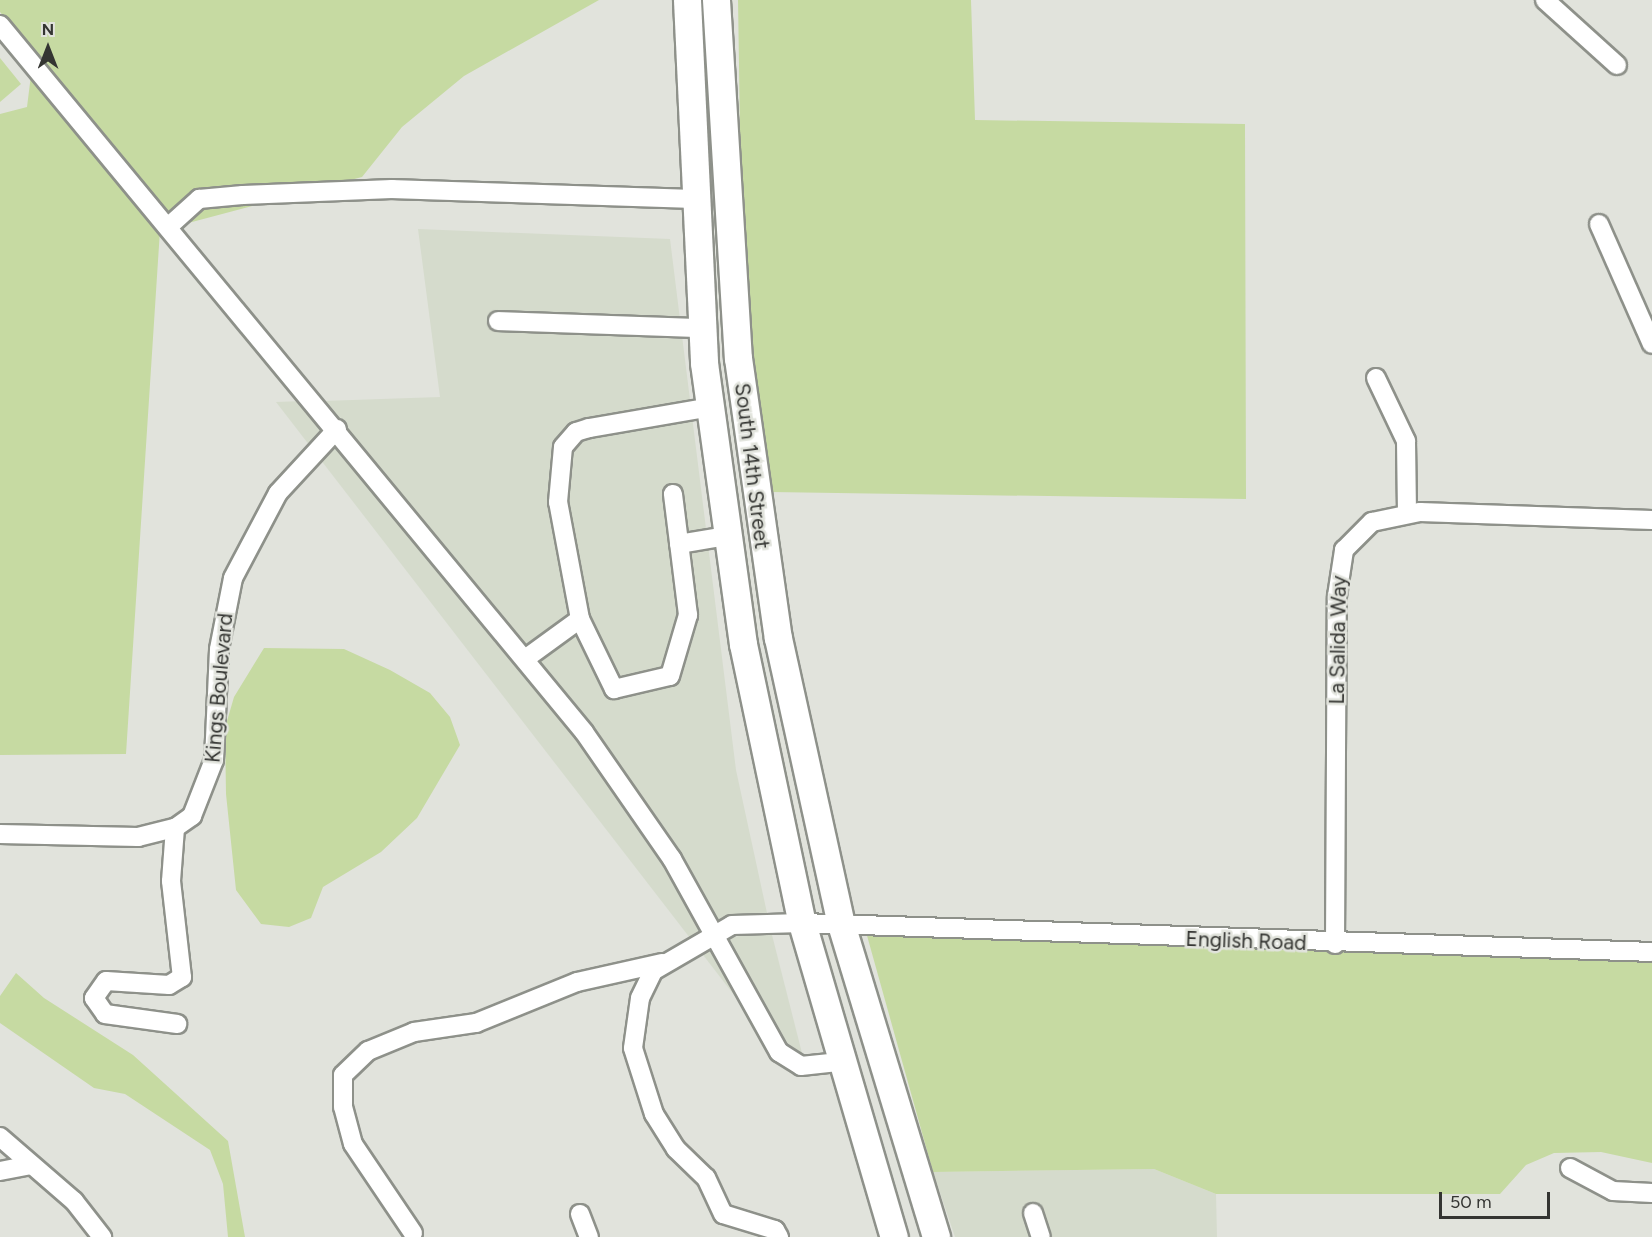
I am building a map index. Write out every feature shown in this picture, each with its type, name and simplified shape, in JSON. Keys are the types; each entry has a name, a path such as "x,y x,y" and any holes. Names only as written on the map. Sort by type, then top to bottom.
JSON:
{"highway":[{"name":"South 14th Street","path":"687,0 693,199 702,328 727,536 753,696 802,923 840,1062 894,1237"},
{"name":"South 14th Street","path":"716,0 728,242 764,552 795,728 841,924 936,1237"},
{"path":"693,199 715,214 728,242"}],"street":[{"path":"1545,0 1617,65"},
{"path":"0,25 525,658 636,805 717,934 779,1052 801,1066 840,1062"},
{"path":"168,227 199,199 243,195 392,189 693,199"},
{"path":"1599,224 1652,344"},
{"path":"498,321 702,328"},
{"path":"1376,378 1406,441 1407,513"},
{"path":"673,494 688,615 670,676 614,689 580,619 558,502 563,447 576,432 589,428 710,407"},
{"name":"Kings Boulevard","path":"175,828 192,816 210,779 223,619 242,556 278,493 336,429"},
{"name":"La Salida Way","path":"1335,944 1341,559 1365,527 1407,513 1652,520"},
{"path":"679,544 727,536"},
{"path":"525,658 580,619"},
{"path":"0,834 138,837 175,828 171,880 182,977 169,985 106,981 94,998 105,1014 177,1024"},
{"name":"English Road","path":"662,963 717,934 745,923 841,924 1335,944 1652,952"},
{"path":"413,1233 352,1144 344,1075 368,1051 414,1032 476,1023 577,982 662,963"},
{"path":"662,963 645,984 634,1032 637,1069 647,1098 676,1149 705,1178 723,1214 775,1230 779,1237"},
{"path":"0,1137 74,1201 102,1237"},
{"path":"0,1171 31,1165"},
{"path":"1570,1168 1613,1191 1652,1193"},
{"path":"1033,1213 1041,1237"},
{"path":"580,1214 589,1237"}],"shaded area":[{"path":"418,229 670,239 736,770 767,913 719,923 589,727 323,401 440,397"},
{"path":"303,401 578,738 666,864 751,1017 276,402"},
{"path":"771,931 803,1057 785,1046 727,938"},
{"path":"1154,1169 1216,1194 1217,1237 955,1237 933,1172"}],"green space":[{"path":"0,0 599,0 464,76 402,127 362,177 177,226 0,12"},
{"path":"738,0 971,0 975,120 1245,124 1246,499 771,492 755,386 741,195"},
{"path":"0,58 21,84 0,102"},
{"path":"31,75 160,230 126,754 0,755 0,114 27,107"},
{"path":"264,648 344,649 390,670 430,693 450,717 460,745 417,818 381,852 323,887 311,918 289,927 261,924 236,890 226,794 225,728 234,697"},
{"path":"866,932 1652,951 1652,1163 1601,1152 1554,1153 1526,1165 1500,1194 1216,1194 1154,1169 933,1172"},
{"path":"16,973 44,998 133,1055 228,1141 245,1237 228,1237 223,1184 210,1150 125,1094 94,1088 0,1023 0,996"}]}
